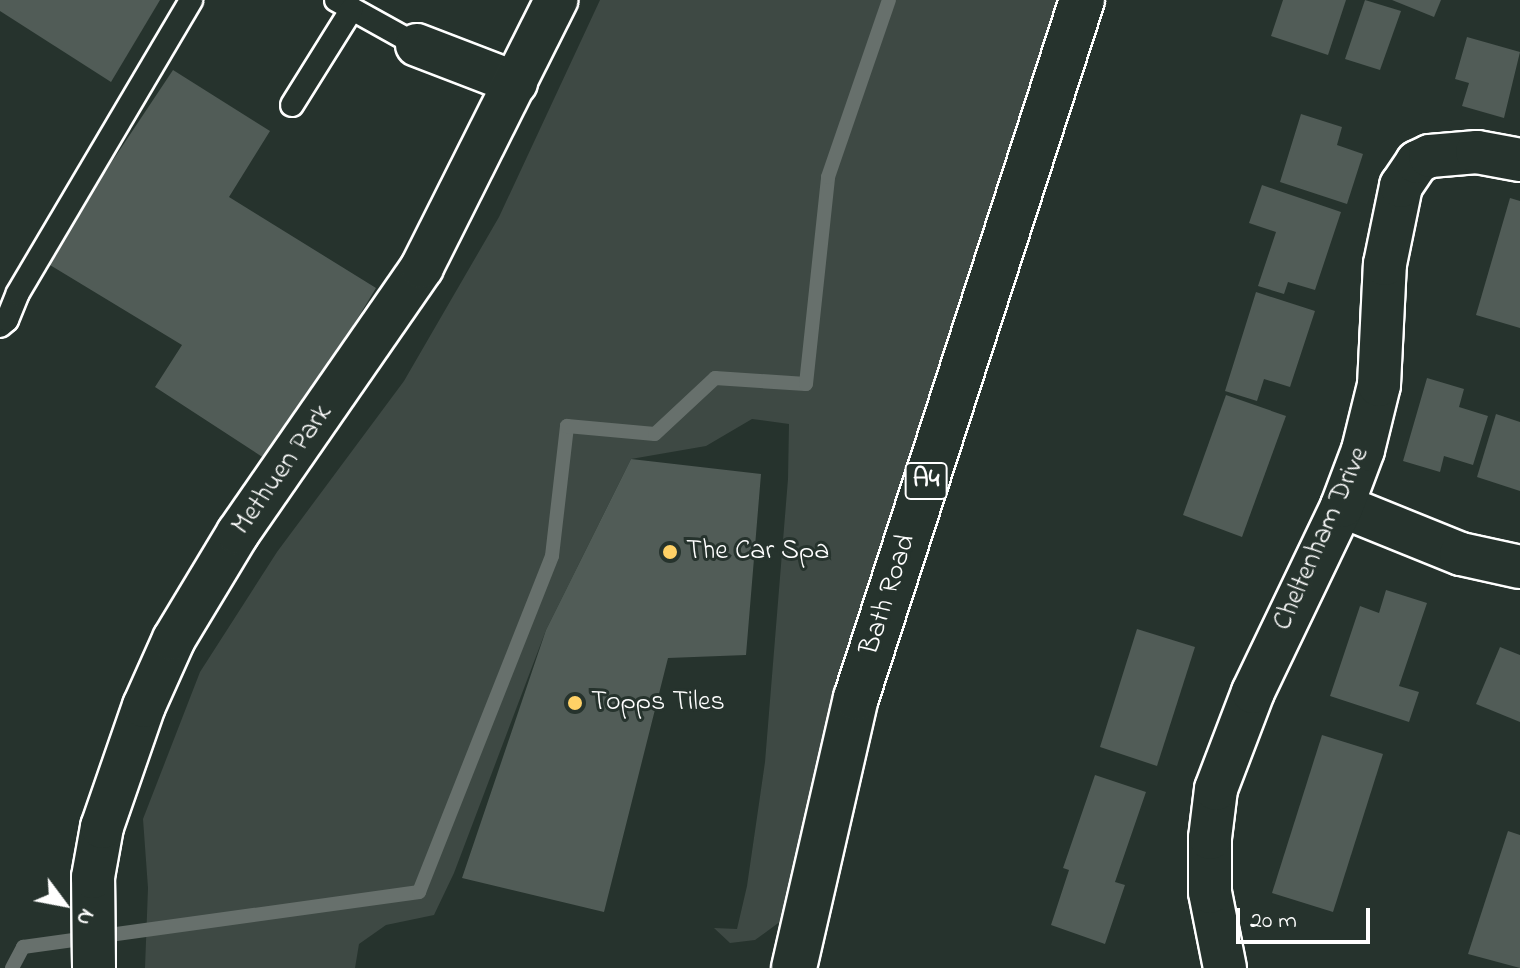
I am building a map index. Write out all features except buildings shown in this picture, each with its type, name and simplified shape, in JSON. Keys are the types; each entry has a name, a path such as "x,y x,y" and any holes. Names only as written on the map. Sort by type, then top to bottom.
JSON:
{"main road":[{"name":"Bath Road","path":"794,968 856,698 1082,0"}],"street":[{"name":"Methuen Park","path":"94,968 93,877 107,813 144,706 174,639 238,533 422,267 556,0"},
{"path":"417,45 516,83"},
{"name":"Cheltenham Drive","path":"1225,968 1210,892 1210,838 1216,789 1253,692 1342,506 1372,422 1380,373 1385,264 1396,202 1408,171 1430,156 1452,152 1520,160"},
{"path":"1342,506 1461,554 1520,567"}],"lane":[{"path":"0,326 7,320 18,293 191,0"},
{"path":"292,105 344,4 417,45"}],"shaded area":[{"path":"600,0 1058,0 856,638 797,889 781,921 755,940 730,943 714,928 737,929 747,886 765,762 788,479 789,424 752,419 706,446 631,459 546,630 454,873 434,915 386,925 359,944 355,968 145,968 148,888 143,819 200,672 277,552 404,381 499,217"}],"waterway":[{"path":"12,968 23,947 419,892 552,556 567,426 655,434 715,378 806,384 828,177 889,0"}],"place":[{"name":"The Car Spa","path":"670,552"},
{"name":"Topps Tiles","path":"575,703"}]}
